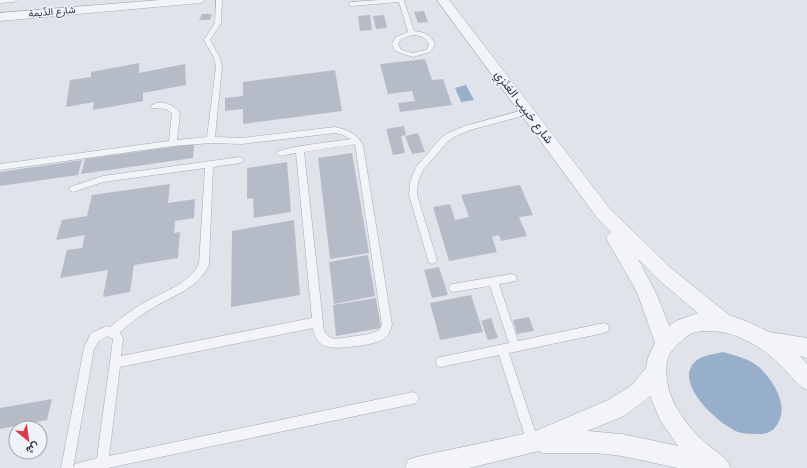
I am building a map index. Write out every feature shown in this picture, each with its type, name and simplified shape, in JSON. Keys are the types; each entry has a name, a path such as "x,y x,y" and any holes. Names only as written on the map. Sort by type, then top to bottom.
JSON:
{"street":[{"name":"شارع الدِّيمة","path":"0,17 200,0"},
{"name":"شارع حَبِيب العَنَزِي","path":"443,0 604,214 666,276 724,323"},
{"name":"شارع حَبِيب العَنَزِي","path":"604,214 615,239 625,251 646,288 665,343"},
{"path":"717,466 694,449 678,431 666,411 659,392 656,373 659,357 665,343 676,332 690,325 706,322 724,323 752,332 767,340 784,353 807,380"},
{"path":"767,340 807,348"},
{"path":"416,468 533,443 616,408 639,392 656,373"},
{"path":"533,443 595,442 622,445 650,449 717,466"}],"lane":[{"path":"0,1 14,0"},
{"path":"211,140 218,60 207,40 218,23 219,0"},
{"path":"351,4 401,0 411,33"},
{"path":"411,33 422,34 429,39 432,45 428,51 413,56 398,51 395,44 398,38 411,33"},
{"path":"155,106 171,107 176,113 173,143"},
{"path":"432,260 414,195 414,182 419,169 444,140 451,135 468,128 527,112"},
{"path":"0,167 173,143 211,140 242,141 335,130 349,133 357,141 387,325 383,333 375,338 334,344 321,337 317,322 300,149"},
{"path":"280,152 357,141"},
{"path":"73,189 103,179 240,160"},
{"path":"67,468 91,343 100,334 112,332 142,309 191,282 201,271 204,265 209,164"},
{"path":"453,288 512,278"},
{"path":"493,281 515,346"},
{"path":"114,363 317,322"},
{"path":"441,362 604,328"},
{"path":"102,465 118,339 116,334 112,332"},
{"path":"502,349 533,443"},
{"path":"80,468 102,465 413,398"}],"water":[{"path":"466,85 474,100 461,102 455,88"},
{"path":"723,352 755,364 764,372 774,386 781,401 782,408 778,423 770,432 762,434 745,434 730,428 710,412 693,390 689,379 690,369 697,360"}],"building":[{"path":"424,11 428,22 418,23 414,12"},
{"path":"202,14 212,14 210,20 199,20"},
{"path":"370,15 372,30 360,31 358,16"},
{"path":"384,15 387,28 376,29 373,16"},
{"path":"425,59 432,80 443,79 452,105 400,112 398,103 415,101 412,91 388,94 380,64"},
{"path":"139,63 139,73 185,64 186,85 143,93 143,101 93,110 94,102 66,107 70,80 91,77 91,72"},
{"path":"335,70 342,111 243,124 243,109 225,111 225,98 243,96 243,82"},
{"path":"404,126 406,135 401,136 405,153 393,155 386,129"},
{"path":"418,133 425,152 412,154 405,136"},
{"path":"194,144 193,158 81,174 85,159"},
{"path":"352,153 369,253 330,259 318,158"},
{"path":"82,160 78,175 0,186 0,172"},
{"path":"287,162 291,212 254,218 253,198 247,199 247,168"},
{"path":"170,184 168,203 195,199 194,218 175,221 174,233 180,232 178,258 134,265 130,292 103,297 108,270 60,278 67,250 82,248 85,235 56,240 62,220 87,216 92,195"},
{"path":"520,185 533,215 519,217 527,236 501,241 499,235 492,237 497,252 449,261 433,207 450,204 455,220 469,217 461,195"},
{"path":"294,220 300,295 231,307 232,231"},
{"path":"368,255 375,296 334,304 329,262"},
{"path":"439,267 448,295 432,298 424,270"},
{"path":"471,295 483,332 440,340 430,303"},
{"path":"376,298 381,328 336,336 333,305"},
{"path":"529,317 534,331 517,334 513,320"},
{"path":"491,318 498,338 488,340 481,321"},
{"path":"52,399 47,420 8,420 8,427 0,429 0,408"}]}
